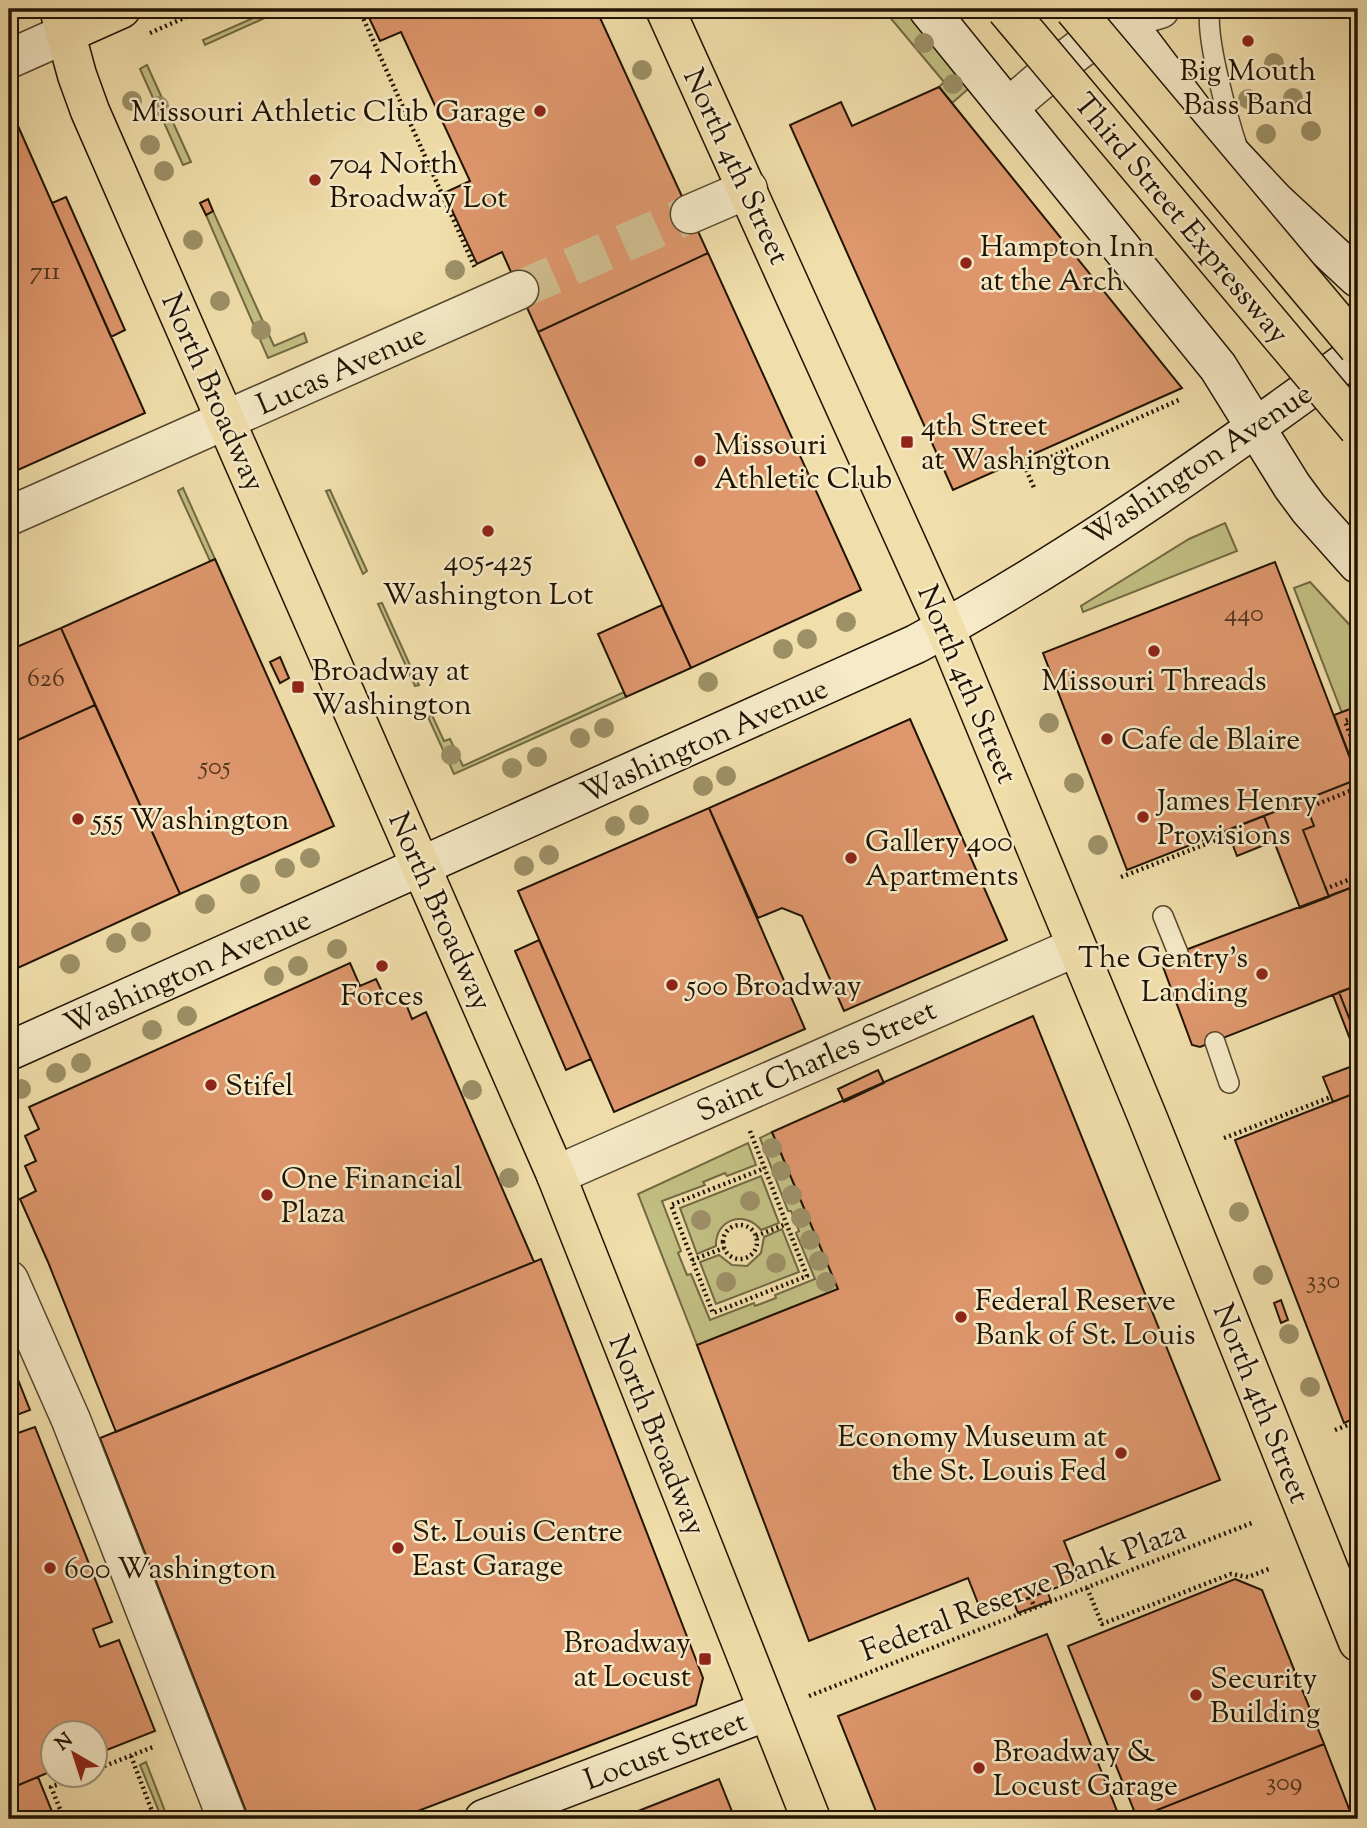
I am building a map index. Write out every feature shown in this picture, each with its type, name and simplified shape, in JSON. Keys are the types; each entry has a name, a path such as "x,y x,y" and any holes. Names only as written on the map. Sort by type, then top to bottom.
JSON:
{"main road":[{"name":"North 4th Street","path":"665,9 945,628 1147,1116 1358,1642"},
{"name":"Third Street Expressway","path":"1006,9 1358,428"},
{"name":"Third Street Expressway","path":"1074,9 1358,350"},
{"path":"62,21 135,21"},
{"name":"North Broadway","path":"62,21 90,111 556,1175 811,1819"}],"street":[{"path":"928,9 1218,367 1308,509 1358,564"},
{"path":"1008,108 1088,43 1134,13 1203,124 1250,176 1358,278"},
{"path":"9,59 62,21"},
{"path":"690,214 747,189"},
{"name":"Lucas Avenue","path":"9,516 519,290"},
{"name":"Washington Avenue","path":"9,1051 885,659 945,628 1115,522 1256,428 1358,350"},
{"name":"Saint Charles Street","path":"556,1175 1076,947"},
{"path":"9,1280 76,1432 227,1819"},
{"name":"Locust Street","path":"484,1819 768,1711"}],"lane":[{"path":"1210,9 1209,29 1229,123 1250,176"},
{"path":"1163,916 1178,953"},
{"path":"1215,1042 1229,1083"}],"path":[{"path":"135,21 204,9"},
{"path":"359,9 477,272"},
{"path":"1026,468 1181,399"},
{"path":"1022,460 1035,490"},
{"path":"1358,716 1345,721 1358,755"},
{"path":"1307,808 1358,788"},
{"path":"1121,877 1229,835"},
{"path":"1325,889 1358,876"},
{"path":"1224,1138 1331,1097"},
{"path":"755,1143 765,1168 786,1224 807,1276 713,1313 671,1205 765,1168"},
{"path":"756,1236 786,1224"},
{"path":"736,1225 748,1227 756,1236 754,1251 746,1258 736,1259 723,1248 724,1236 736,1225"},
{"path":"692,1260 723,1248"},
{"path":"1335,1430 1358,1421"},
{"name":"Federal Reserve Bank Plaza","path":"809,1696 1252,1523"},
{"path":"1087,1588 1102,1624 1231,1574 1248,1577 1269,1569"},
{"path":"1030,1597 1035,1608"},
{"path":"108,1765 153,1747"},
{"path":"131,1756 155,1819"},
{"path":"52,1790 64,1819"}],"shaded area":[{"path":"883,9 905,9 968,89 952,103 939,87 944,82"},
{"path":"267,12 269,16 205,45 203,40"},
{"path":"147,65 191,162 183,165 140,69"},
{"path":"213,211 274,346 304,333 307,342 268,358 206,215"},
{"path":"183,488 215,559 210,561 178,491"},
{"path":"330,490 367,571 363,574 326,491"},
{"path":"1225,523 1237,551 1083,612 1081,606 1189,539"},
{"path":"1310,582 1358,634 1358,706 1342,713 1294,588"},
{"path":"382,603 419,685 415,686 378,604"},
{"path":"624,692 626,697 454,774 428,717 432,715 444,741 450,739 463,766"},
{"path":"772,1132 838,1289 697,1345 638,1194 748,1143 756,1165 727,1176 725,1173 703,1182 705,1185 662,1201 681,1251 678,1253 687,1275 691,1274 710,1320 754,1303 755,1306 776,1298 775,1295 815,1279 796,1233 799,1231 791,1211 788,1211 760,1138"},
{"path":"761,1176 779,1223 761,1230 747,1220 732,1220 720,1230 716,1246 697,1254 680,1208"},
{"path":"782,1229 799,1272 716,1304 700,1262 719,1255 732,1265 747,1266 761,1253 764,1237"},
{"path":"146,1762 168,1819 162,1819 140,1765"}],"building":[{"name":"Missouri Athletic Club Garage","path":"365,9 596,9 708,253 538,332 502,252 477,264 444,193 470,181 401,32 380,41"},
{"name":"Hampton Inn at the Arch","path":"939,87 1182,388 953,490 790,125 841,102 852,126"},
{"path":"18,126 145,413 9,474 9,130"},
{"path":"66,197 125,330 111,337 52,203"},
{"path":"208,199 213,211 206,215 200,203"},
{"name":"Missouri Athletic Club","path":"708,253 861,590 691,668 538,332"},
{"path":"215,559 334,826 180,894 61,628"},
{"path":"1275,562 1358,779 1127,870 1043,653"},
{"path":"662,605 691,668 626,697 598,634"},
{"path":"61,628 95,705 9,744 9,643 12,649"},
{"path":"280,657 289,678 280,683 270,662"},
{"name":"555 Washington","path":"95,705 180,894 9,972 9,744"},
{"path":"1358,706 1358,778 1334,715"},
{"name":"Gallery 400 Apartments","path":"910,719 1007,940 844,1011 802,916 782,908 758,918 709,808"},
{"path":"1358,779 1358,885 1300,908 1264,816"},
{"path":"1304,800 1314,826 1303,830 1329,897 1300,908 1274,841 1237,856 1227,830"},
{"name":"500 Broadway","path":"709,808 805,1029 614,1112 518,891"},
{"name":"The Gentry's Landing","path":"1358,885 1358,985 1200,1047 1192,1045 1162,964 1164,958"},
{"path":"539,940 591,1059 566,1070 515,951"},
{"name":"One Financial Plaza","path":"350,963 360,986 376,979 389,1006 404,999 412,1019 426,1012 534,1262 116,1432 20,1199 36,1191 25,1166 36,1161 25,1136 39,1129 29,1107"},
{"path":"1358,985 1358,1060 1333,995"},
{"path":"1358,985 1358,1041 1339,992"},
{"name":"Federal Reserve Bank of St. Louis","path":"1033,1016 1220,1480 1064,1541 1079,1579 983,1616 968,1578 809,1641 697,1345 838,1289 772,1132"},
{"path":"1358,1064 1358,1092 1333,1102 1323,1077"},
{"path":"878,1070 884,1083 844,1102 838,1089"},
{"path":"1358,1092 1358,1417 1344,1423 1235,1140"},
{"name":"St. Louis Centre East Garage","path":"541,1259 703,1678 696,1705 397,1819 249,1819 100,1438"},
{"path":"1281,1300 1288,1320 1281,1323 1274,1303"},
{"name":"600 Washington","path":"9,1357 30,1410 11,1417 18,1433 35,1427 112,1622 93,1629 100,1647 119,1640 155,1731 108,1749 108,1720 38,1720 38,1777 9,1789"},
{"name":"Security Building","path":"1235,1579 1262,1590 1324,1744 1137,1818 1068,1646"},
{"path":"1047,1591 1051,1601 1018,1613 1014,1603"},
{"name":"Broadway & Locust Garage","path":"1047,1634 1119,1816 1111,1819 879,1819 838,1716"},
{"path":"1324,1744 1353,1819 1137,1818"},
{"path":"38,1777 38,1790 43,1790 55,1819 9,1819 9,1789"},
{"path":"719,1779 735,1819 618,1819"}],"tunnel":[{"path":"519,290 690,214"}],"place":[{"name":"Big Mouth Bass Band","path":"1248,41"},
{"name":"Missouri Athletic Club Garage","path":"540,111"},
{"name":"704 North Broadway Lot","path":"315,180"},
{"name":"Hampton Inn at the Arch","path":"966,263"},
{"name":"4th Street at Washington","path":"907,442"},
{"name":"Missouri Athletic Club","path":"700,461"},
{"name":"405-425 Washington Lot","path":"488,531"},
{"name":"Missouri Threads","path":"1154,651"},
{"name":"Broadway at Washington","path":"298,687"},
{"name":"Cafe de Blaire","path":"1107,739"},
{"name":"James Henry Provisions","path":"1143,817"},
{"name":"555 Washington","path":"78,819"},
{"name":"Gallery 400 Apartments","path":"851,858"},
{"name":"Forces","path":"382,966"},
{"name":"The Gentry's Landing","path":"1262,974"},
{"name":"500 Broadway","path":"672,985"},
{"name":"Stifel","path":"211,1085"},
{"name":"One Financial Plaza","path":"267,1195"},
{"name":"Federal Reserve Bank of St. Louis","path":"961,1317"},
{"name":"Economy Museum at the St. Louis Fed","path":"1121,1453"},
{"name":"St. Louis Centre East Garage","path":"398,1548"},
{"name":"600 Washington","path":"50,1568"},
{"name":"Broadway at Locust","path":"705,1659"},
{"name":"Security Building","path":"1196,1695"},
{"name":"Broadway & Locust Garage","path":"979,1768"}]}
